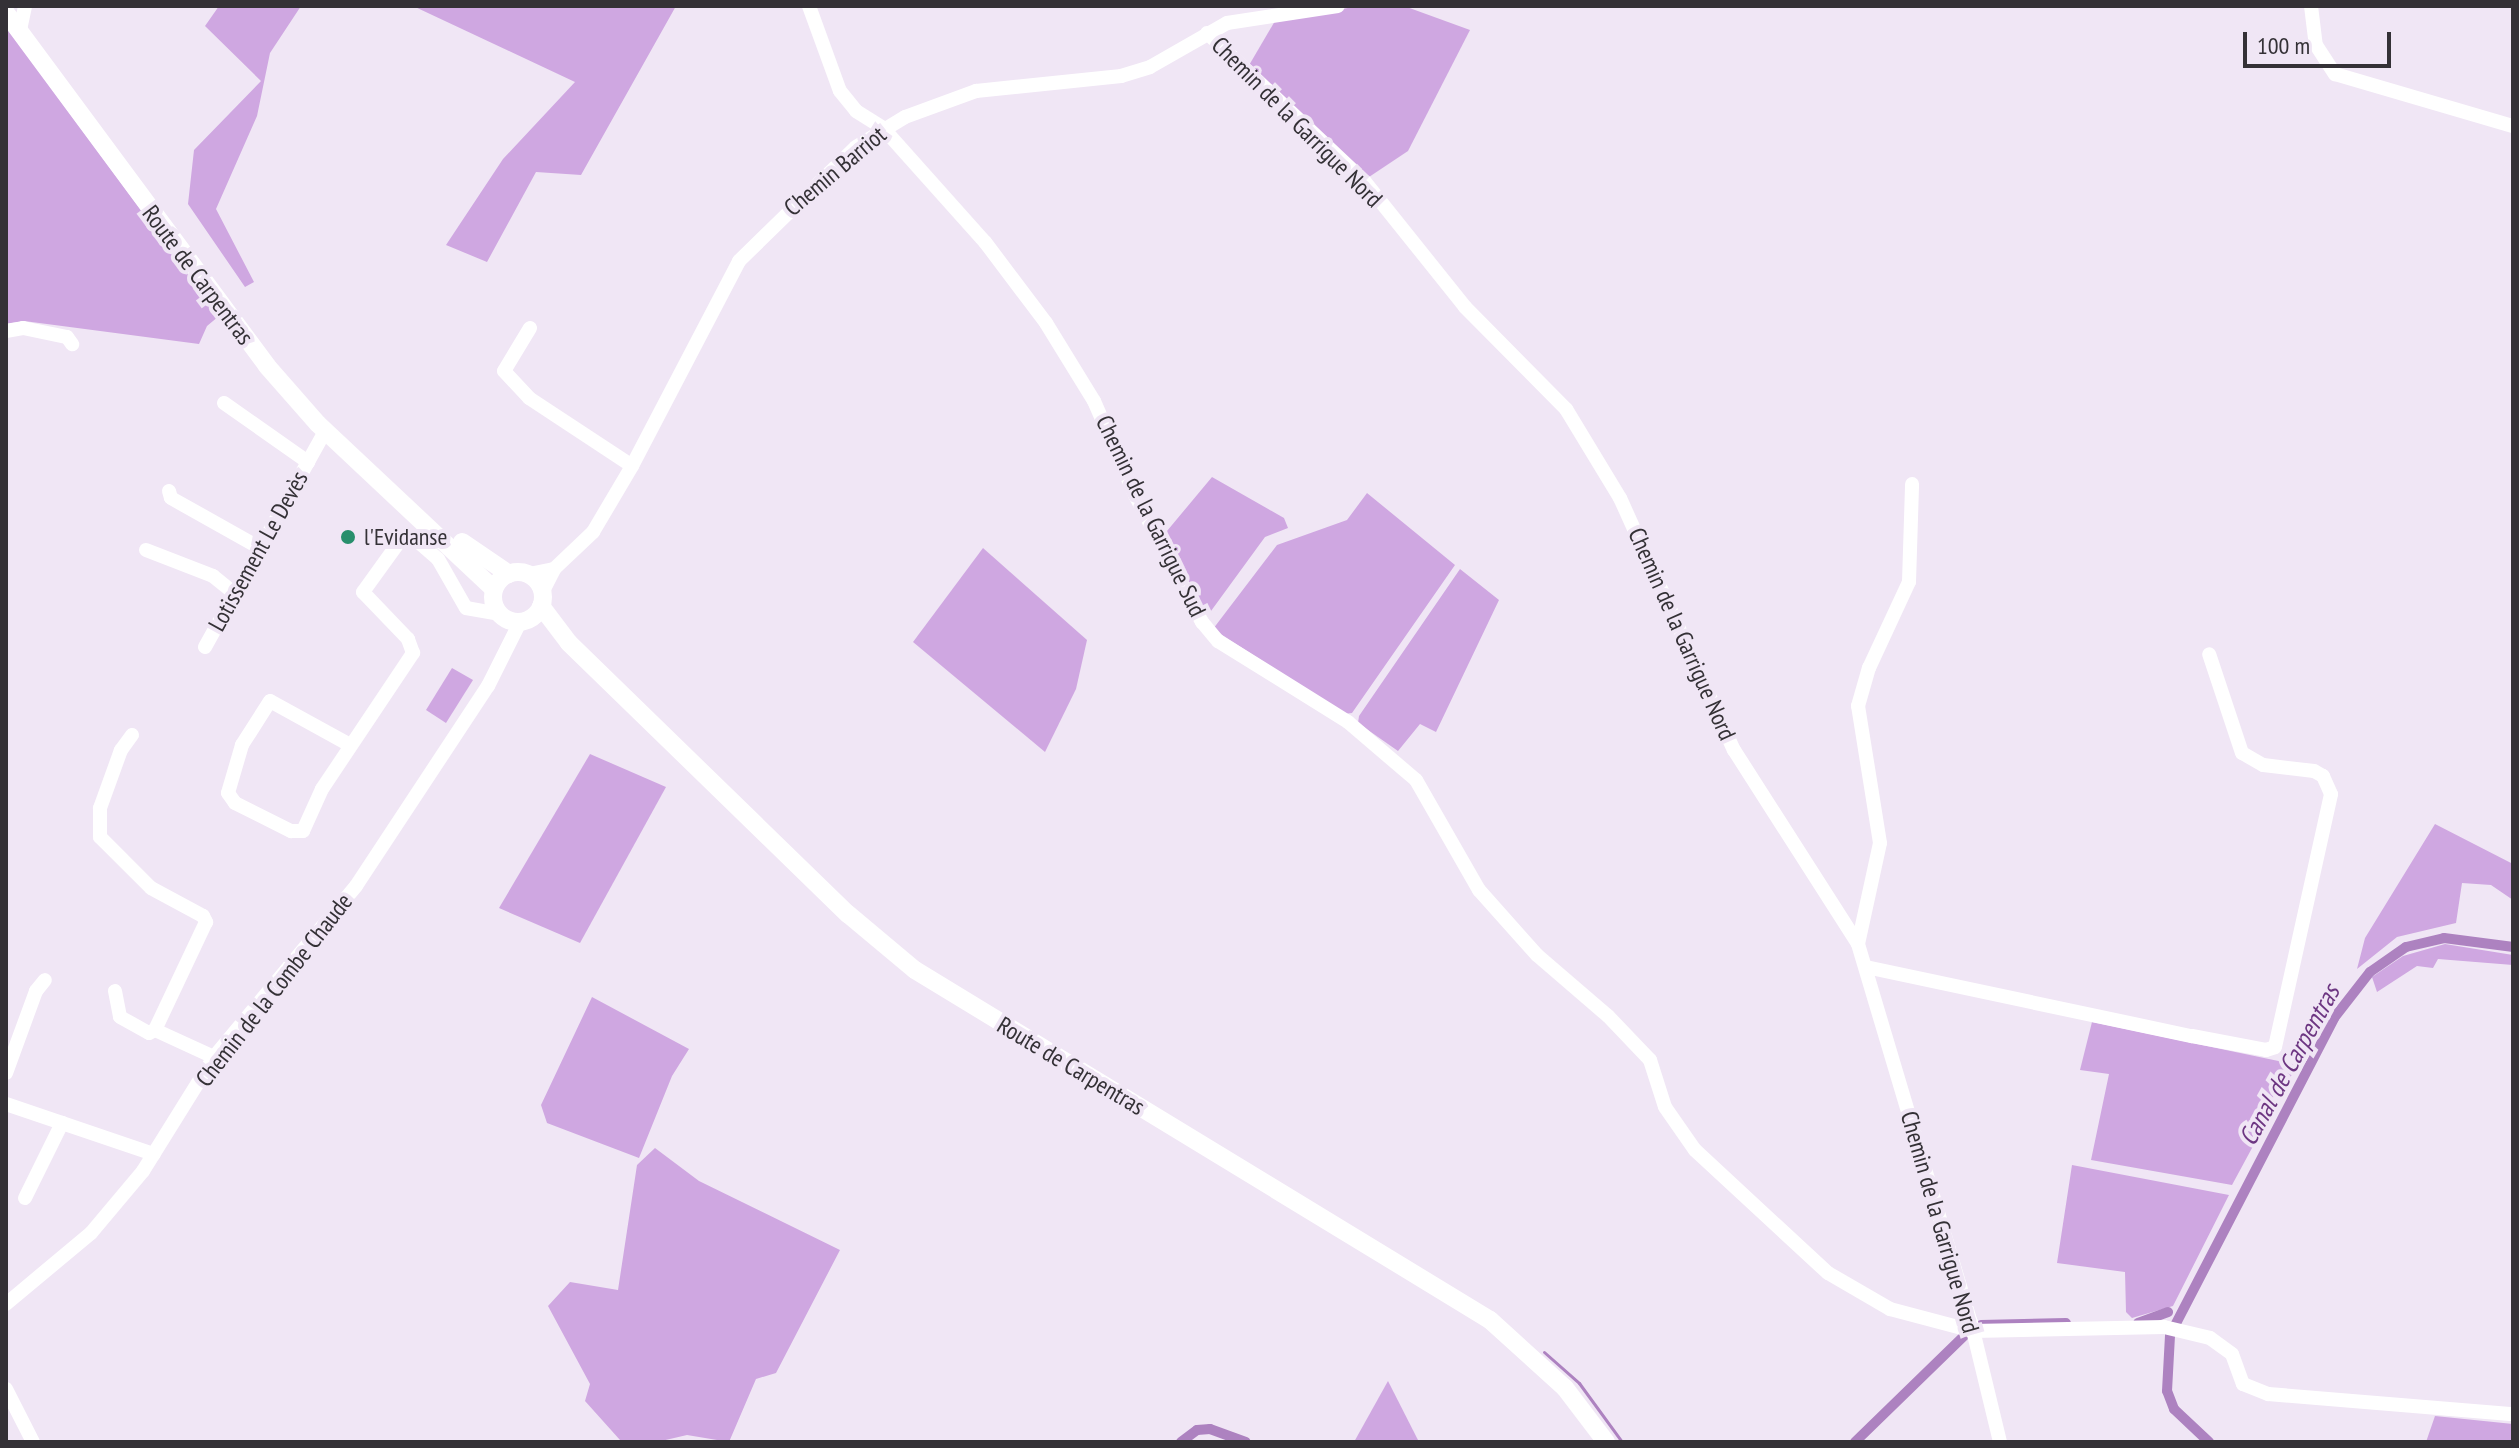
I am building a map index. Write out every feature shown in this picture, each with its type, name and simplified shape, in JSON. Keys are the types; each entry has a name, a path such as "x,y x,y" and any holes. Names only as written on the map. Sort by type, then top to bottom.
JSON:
{"main road":[{"name":"Route de Carpentras","path":"6,13 228,317 322,427 516,607 569,643 848,914 915,970 1490,1320 1565,1388 1606,1442"},
{"name":"Route de Carpentras","path":"402,498 509,574"},
{"path":"509,574 529,574 516,607 509,574"}],"street":[{"path":"20,30 25,6"},
{"name":"Chemin de la Garrigue Sud","path":"809,6 840,91 856,111 883,128 985,242 1046,323 1094,401 1158,541 1202,622 1218,641 1348,722 1416,780 1479,890 1537,955 1638,1046 1650,1060 1665,1107 1679,1129 1764,1218 1859,1296 1890,1309 1973,1331 2175,1330 2224,1344 2250,1390 2513,1414"},
{"name":"Chemin Barriot","path":"516,607 593,532 632,466 739,261 779,218 883,128 976,91 1121,76 1150,67 1227,23 1338,6"},
{"path":"2311,6 2316,45 2335,74 2513,126"},
{"name":"Chemin de la Garrigue Nord","path":"1207,33 1365,182 1465,307 1566,409 1620,498 1659,574 1734,750 1858,944 1973,1331 2000,1439"},
{"path":"6,331 23,328 67,337 72,344"},
{"path":"530,328 504,371 529,398 632,466"},
{"name":"Lotissement Le Devès","path":"205,647 312,456 224,403"},
{"path":"312,456 322,427"},
{"path":"312,456 346,448"},
{"path":"1858,944 1880,843 1858,706 1869,668 1909,582 1912,484"},
{"path":"169,491 171,498 260,548"},
{"path":"350,745 270,701 242,745 228,793 235,803 291,831 303,831 350,745 413,653 408,639 363,592 392,546 408,537 422,543 438,559 459,602 478,610 516,607"},
{"path":"146,550 213,576 235,594"},
{"path":"529,574 554,569"},
{"name":"Chemin de la Combe Chaude","path":"6,1304 91,1233 154,1154 214,1057 356,886 488,686 506,646 516,607"},
{"path":"1866,967 2178,1033 2266,1050 2275,1047 2331,794 2323,776 2314,771 2263,765 2242,753 2209,654"},
{"path":"115,991 120,1017 149,1033 155,1030 206,922 151,888 100,837 100,808 121,750 132,735"},
{"path":"6,1073 36,991 45,980"},
{"path":"155,1030 214,1057"},
{"path":"6,1104 154,1154"},
{"path":"25,1198 62,1123"},
{"path":"6,1389 33,1442"}],"shaded area":[{"path":"219,6 301,6 270,53 257,116 216,209 254,282 245,287 188,204 194,150 261,81 205,26"},
{"path":"413,6 676,6 581,175 536,172 487,262 446,245 503,159 575,82"},
{"path":"1359,6 1404,6 1470,30 1408,151 1366,179 1248,67 1275,21"},
{"path":"6,27 219,316 207,326 199,344 24,321 6,324"},
{"path":"1212,477 1284,518 1288,528 1265,537 1211,611 1200,610 1162,537"},
{"path":"1367,493 1455,565 1352,713 1344,714 1213,629 1277,545 1347,520"},
{"path":"983,548 1087,640 1076,689 1045,752 913,642"},
{"path":"1460,569 1499,600 1436,732 1420,724 1398,751 1358,723 1359,716"},
{"path":"452,668 473,680 446,723 426,710"},
{"path":"590,754 666,787 580,943 499,908"},
{"path":"2435,824 2513,864 2513,900 2491,885 2462,883 2456,923 2397,937 2357,969 2365,938"},
{"path":"2445,944 2513,955 2513,965 2438,959 2433,968 2417,966 2377,992 2372,977 2403,956"},
{"path":"592,997 689,1049 672,1076 639,1158 547,1123 541,1105"},
{"path":"2092,1022 2297,1065 2232,1185 2091,1160 2109,1074 2080,1070"},
{"path":"655,1148 699,1181 840,1250 776,1373 756,1379 729,1442 687,1435 657,1442 620,1440 585,1401 590,1384 548,1306 570,1282 618,1290 637,1165"},
{"path":"2072,1165 2229,1195 2173,1306 2132,1318 2126,1312 2125,1272 2057,1263"},
{"path":"1388,1381 1419,1442 1354,1442"},
{"path":"2435,1416 2513,1424 2513,1442 2426,1442"}],"waterway":[{"name":"Canal de Carpentras","path":"2209,1442 2174,1409 2167,1391 2170,1335 2334,1018 2370,972 2406,947 2444,938 2513,947"},
{"name":"Canal de Carpentras","path":"2138,1323 2168,1312"},
{"name":"Canal de Carpentras","path":"1981,1325 2066,1323"},
{"name":"Canal de Carpentras","path":"1855,1442 1964,1336"},
{"path":"1544,1352 1579,1383 1622,1442"},
{"name":"Canal de Carpentras","path":"1181,1442 1197,1430 1210,1429 1246,1442"}],"place":[{"name":"l'Evidanse","path":"348,537"}]}
